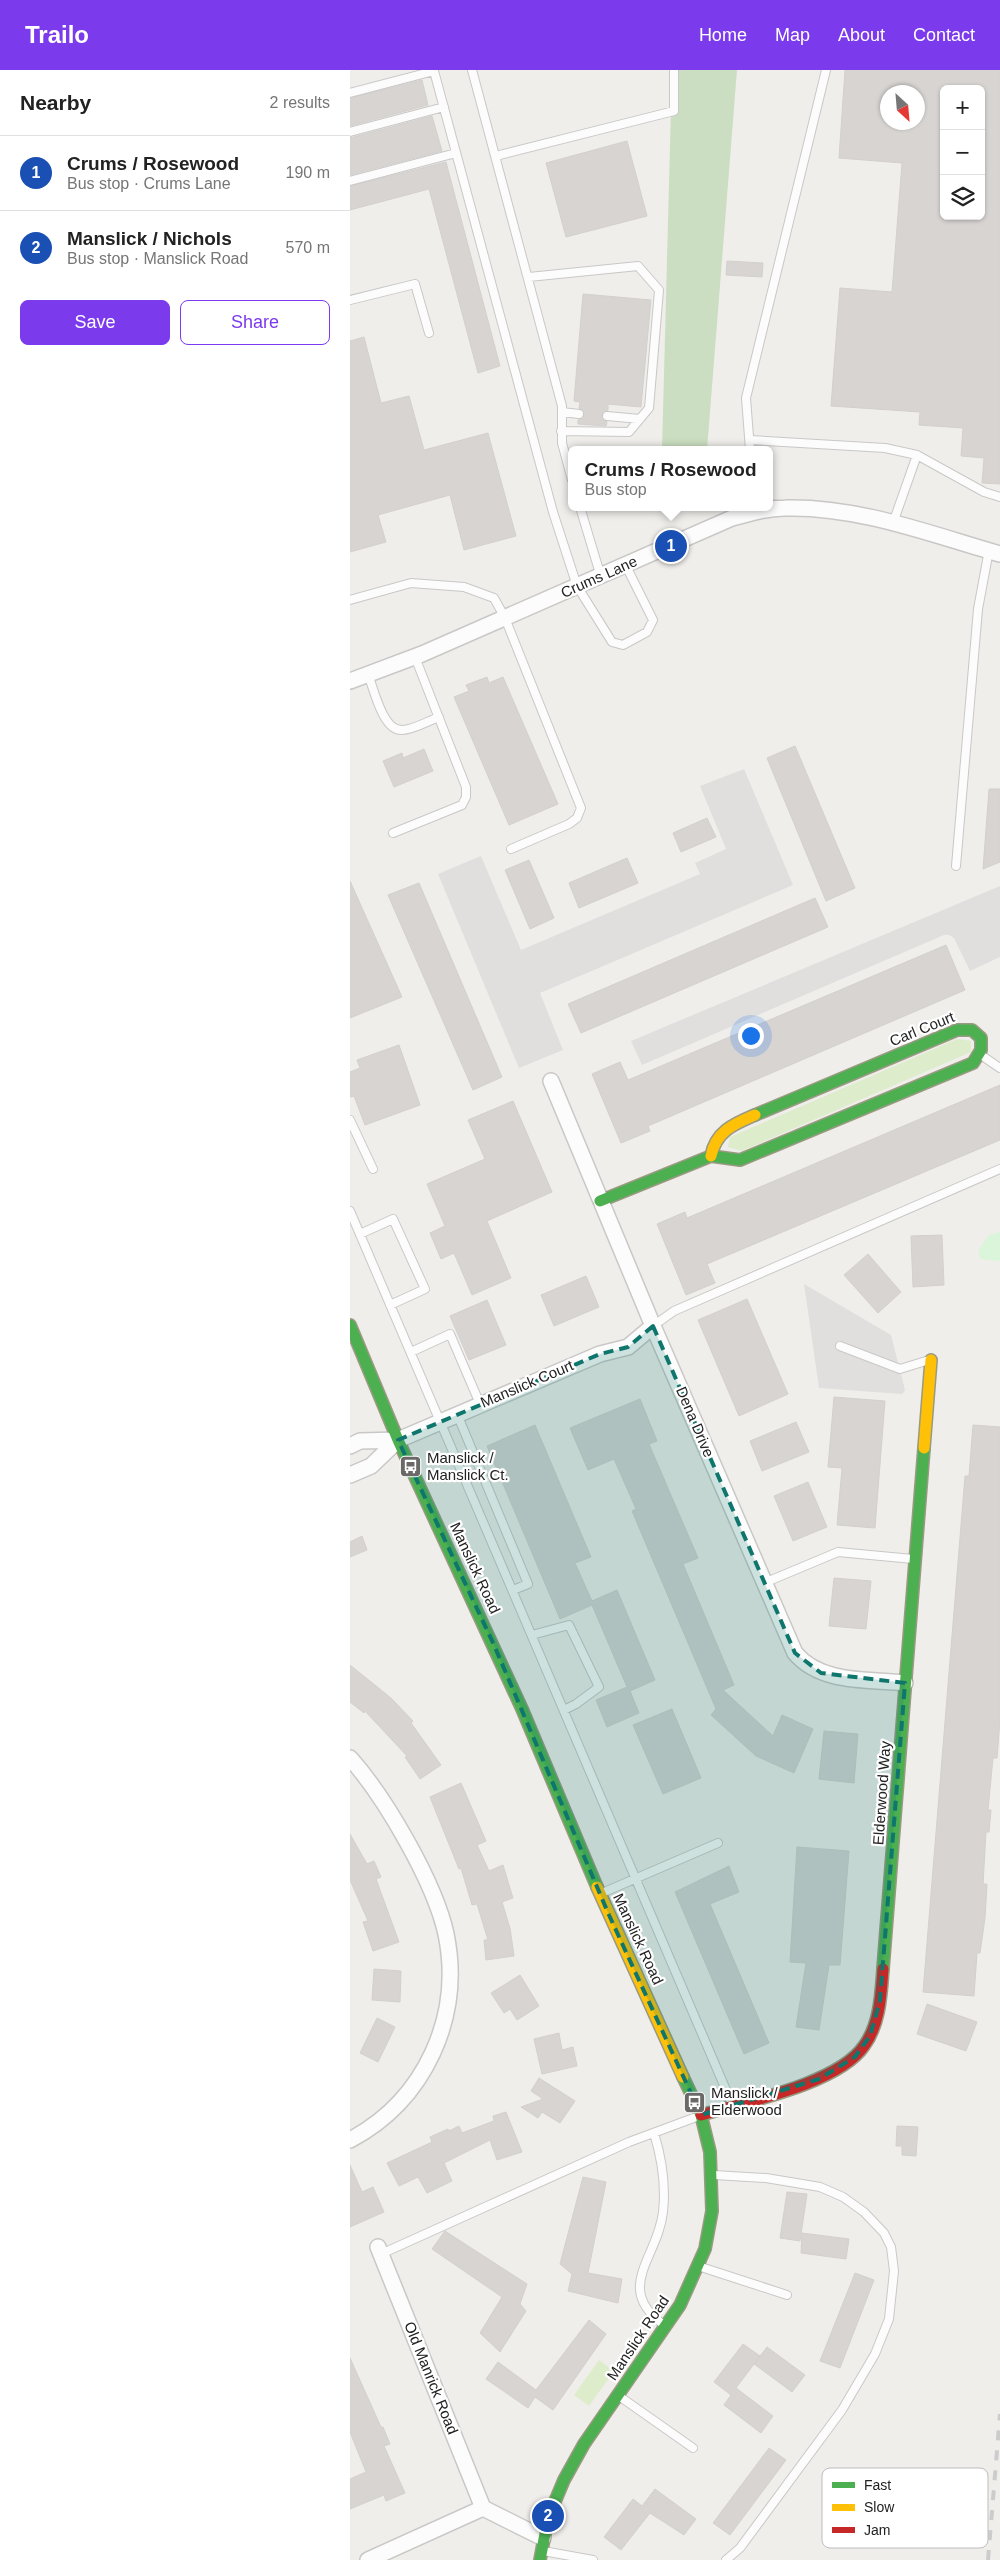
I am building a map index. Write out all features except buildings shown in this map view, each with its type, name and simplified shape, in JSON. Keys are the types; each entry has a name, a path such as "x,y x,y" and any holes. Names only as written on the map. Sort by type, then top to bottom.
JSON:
{"street":[{"name":"Crums Lane","path":"773,509 822,508 893,523 994,552"},
{"name":"Crums Lane","path":"350,681 415,657 750,511"},
{"name":"Carl Court","path":"711,1156 715,1140 730,1126 964,1027 973,1029 984,1046 981,1056"},
{"path":"600,1201 711,1156 740,1160 973,1063 981,1056"},
{"name":"Dena Drive","path":"550,1081 653,1326 795,1653 808,1666 821,1672 836,1676 905,1683"},
{"name":"Manslick Road","path":"350,1325 398,1440 512,1685 600,1894 701,2115 709,2140 712,2197 708,2234 699,2266 666,2326 617,2394 563,2477 555,2496 541,2550"},
{"name":"Manslick Court","path":"398,1440 600,1354 628,1347 653,1326"},
{"name":"Elderwood Way","path":"701,2115 799,2086 835,2071 855,2057 870,2036 880,2001 931,1360"},
{"path":"350,1446 360,1441 398,1440"},
{"path":"350,1475 371,1466 398,1440"},
{"path":"350,1758 371,1785 409,1845 436,1902 446,1933 450,1961 450,1988 446,2015 438,2043 424,2070 407,2095 387,2115 350,2140"},
{"name":"Old Manrick Road","path":"379,2250 483,2508"},
{"path":"368,2560 483,2508 541,2550"}],"lane":[{"path":"350,93 434,70 553,512 577,586 612,642 623,645 647,632 653,620 626,566"},
{"path":"472,70 529,277 562,412 562,443 568,465"},
{"path":"496,156 674,111 674,70"},
{"path":"750,446 746,398 826,70"},
{"path":"350,132 444,107"},
{"path":"350,181 456,153"},
{"path":"529,277 638,266 659,290 649,408 629,432 561,431"},
{"path":"350,300 415,284 429,333"},
{"path":"562,412 579,414"},
{"path":"607,416 640,419"},
{"path":"750,440 885,448 918,455 984,492 1000,497"},
{"path":"893,523 918,455"},
{"path":"581,511 601,577"},
{"path":"956,866 977,618 994,552"},
{"path":"350,600 411,583 464,586 494,598 505,618 581,808 577,818 569,824 511,849"},
{"path":"393,833 462,806 466,797 466,787 415,657"},
{"path":"368,674 387,724 395,730 404,731 439,717"},
{"path":"981,1056 1000,1068"},
{"path":"350,1120 373,1169"},
{"path":"653,1326 674,1310 1000,1169"},
{"path":"350,1211 733,2106"},
{"path":"360,1234 394,1219 425,1289 390,1305"},
{"path":"411,1352 450,1334 480,1404"},
{"path":"840,1346 900,1369 931,1360"},
{"path":"457,1414 528,1584 513,1590"},
{"path":"764,1583 838,1552 915,1560"},
{"path":"532,1634 569,1625 599,1687 576,1704 564,1710"},
{"path":"600,1894 718,1843"},
{"path":"379,2250 654,2133 701,2115"},
{"path":"654,2133 663,2173 663,2214 654,2247 646,2260 640,2287 644,2308 666,2326"},
{"path":"712,2175 766,2178 811,2185 843,2197 864,2212 884,2233 891,2248 894,2270 889,2319 875,2354 842,2410 740,2548 726,2560"},
{"path":"699,2266 787,2295"},
{"path":"617,2394 693,2448"},
{"path":"541,2550 593,2560"}],"highlighted area":[{"path":"653,1326 795,1653 821,1673 905,1683 880,2001 870,2036 855,2057 819,2079 701,2115 609,1915 494,1645 398,1440 600,1354 628,1347"}],"green space":[{"path":"672,70 737,70 707,446 662,446"},
{"path":"957,1039 971,1041 971,1052 742,1151 728,1147 730,1137"},
{"path":"1000,1232 1000,1261 981,1259 978,1250 989,1235"},
{"path":"599,2360 614,2371 589,2406 574,2395"}],"shaded area":[{"path":"744,769 793,885 540,993 563,1050 519,1068 438,874 481,856 521,950 700,874 695,863 726,849 700,786"},
{"path":"1000,886 1000,957 970,971 954,938 944,935 642,1065 631,1041"},
{"path":"804,1284 891,1335 905,1390 902,1394 819,1388"}],"railway":[{"path":"988,2560 1000,2414"}],"traffic: fast":[{"path":"600,1201 711,1156 740,1160 973,1063 981,1050 981,1038 972,1030 957,1030 755,1115"},
{"path":"350,1325 398,1440 522,1709 597,1887"},
{"path":"883,1969 924,1448"},
{"path":"540,2560 548,2518 564,2480 584,2444 680,2305 705,2249 712,2211 710,2152 701,2115 683,2077"}],"traffic: slow":[{"path":"711,1156 713,1147 722,1134 733,1125 755,1115"},
{"path":"924,1448 931,1360"},
{"path":"597,1887 683,2077"}],"traffic: jam":[{"path":"701,2115 789,2090 834,2071 851,2059 864,2046 877,2019 883,1969"}],"place":[{"name":"Crums / Rosewood","path":"671,546"},
{"name":"Manslick / Manslick Ct.","path":"411,1467"},
{"name":"Manslick / Elderwood","path":"695,2102"},
{"name":"Manslick / Nichols","path":"548,2516"}]}
